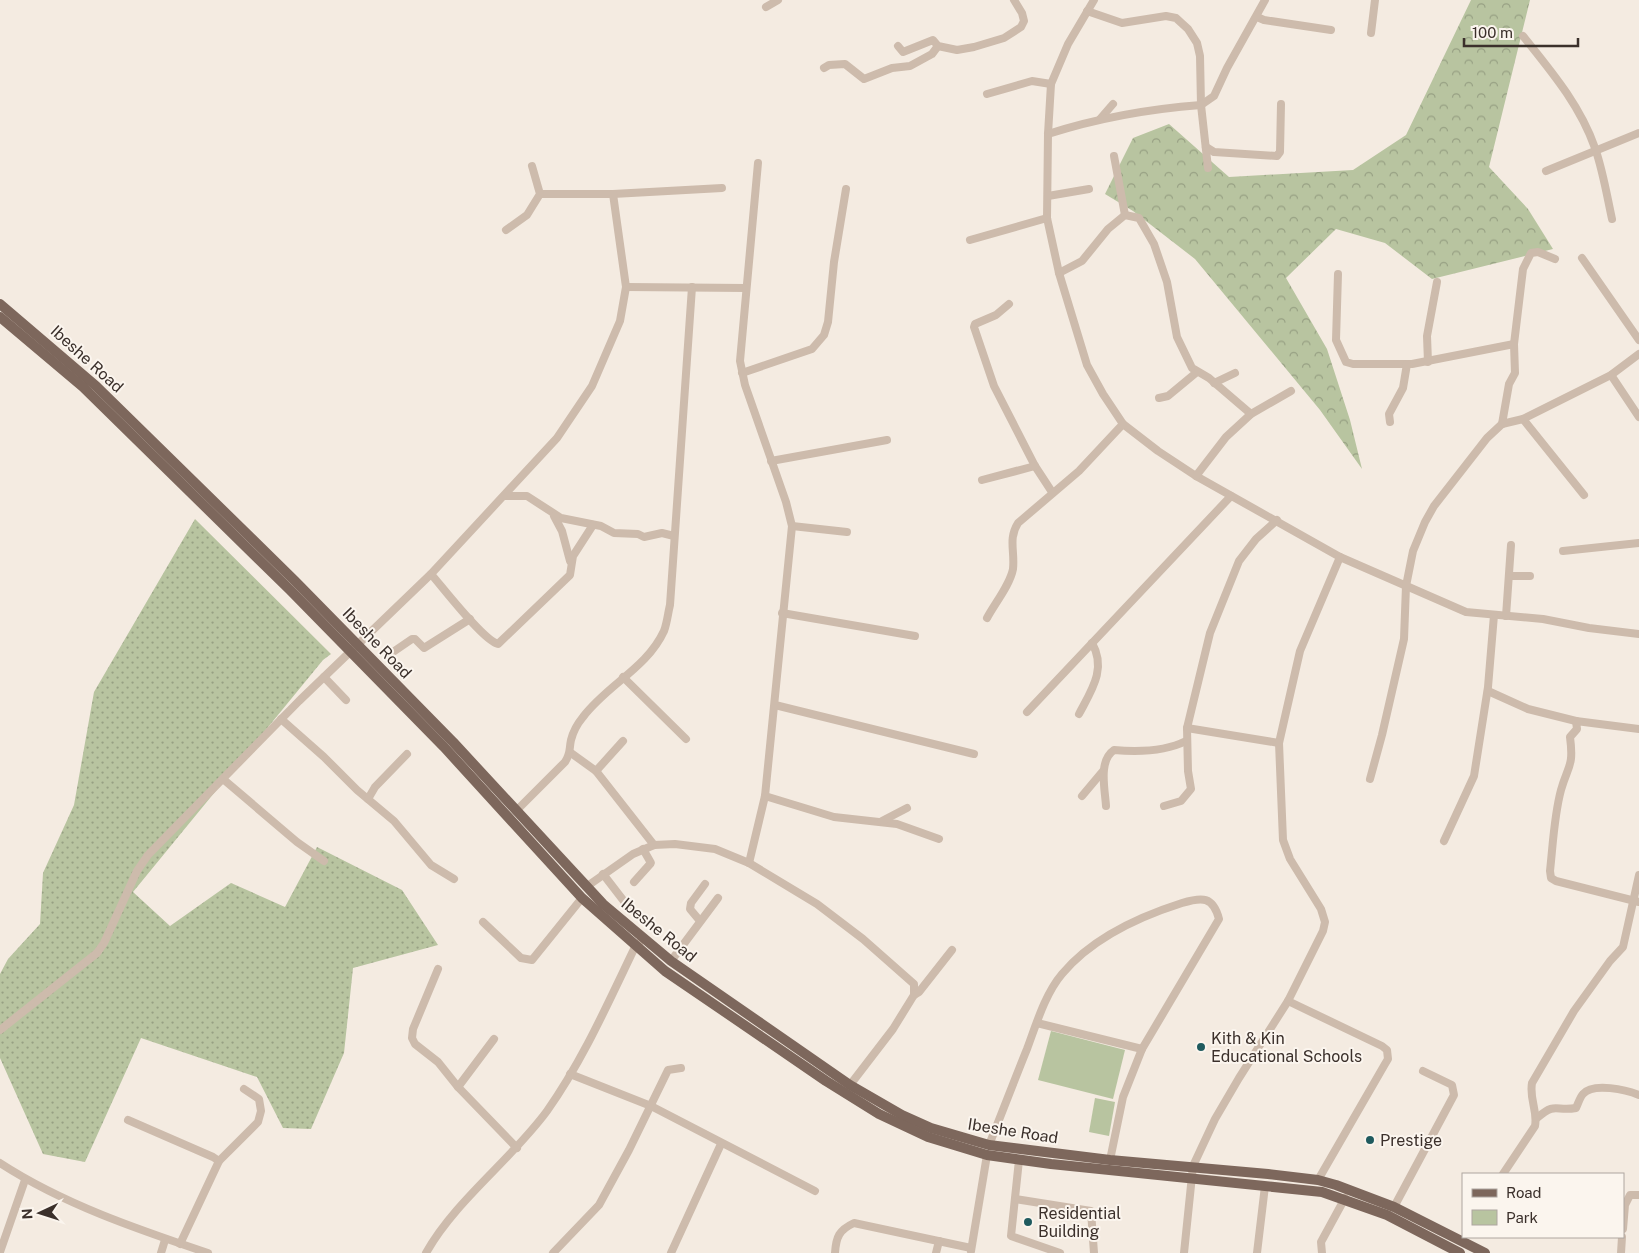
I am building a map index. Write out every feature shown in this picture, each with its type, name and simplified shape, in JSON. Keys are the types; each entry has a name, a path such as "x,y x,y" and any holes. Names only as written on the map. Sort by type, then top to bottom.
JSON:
{"main road":[{"name":"Ibeshe Road","path":"0,304 96,386 354,647 582,898 635,947 725,1014 879,1114 928,1137 988,1150 1110,1160 1193,1172 1265,1186 1300,1188 1345,1198 1386,1215 1460,1253"},
{"name":"Ibeshe Road","path":"0,317 83,387 453,742 586,887 642,939 850,1085 895,1111 930,1128 1019,1160 1318,1180 1394,1207 1466,1240 1484,1253"}],"street":[{"path":"766,7 778,0"},
{"path":"898,46 903,52 933,40 938,46 957,50 1004,38 1021,27 1024,21 1022,13 1014,0"},
{"path":"1094,0 1068,44 1051,84 1048,134 1047,218 1059,273 1088,365 1103,394 1123,424 1158,451 1196,476 1340,557 1466,612 1543,619 1596,629 1639,634"},
{"path":"1048,134 1100,119 1152,109 1201,105 1214,96 1227,68 1265,0"},
{"path":"1371,33 1375,0"},
{"path":"1087,11 1122,23 1166,16 1176,18 1197,43 1200,56 1201,105 1208,168"},
{"path":"1256,16 1264,20 1331,30"},
{"path":"1523,36 1564,88 1583,119 1596,149 1612,219"},
{"path":"824,68 829,65 845,64 864,79 892,68 910,66 932,54 938,46"},
{"path":"987,94 1032,82 1051,84"},
{"path":"1100,119 1113,104"},
{"path":"1206,147 1214,152 1277,156 1280,152 1282,104"},
{"path":"1546,171 1639,133"},
{"path":"1114,156 1125,215"},
{"path":"749,863 765,796 775,705 782,613 789,573 792,526 742,373 740,361 758,163"},
{"path":"506,230 528,215 540,194 532,166"},
{"path":"540,194 613,194 722,188"},
{"path":"742,373 812,350 824,335 828,322 834,262 846,189"},
{"path":"1048,196 1089,189"},
{"path":"0,1030 97,952 104,943 137,871 148,855 354,647 431,574 557,438 592,386 620,321 626,287 613,194"},
{"path":"1059,273 1082,261 1108,229 1125,215"},
{"path":"1125,215 1139,218 1154,244 1167,282 1177,338 1192,368 1214,383 1251,414"},
{"path":"970,240 1047,218"},
{"path":"1370,779 1404,640 1406,586 1414,551 1425,522 1470,460 1502,424 1509,384 1515,373 1514,344 1523,269 1527,257 1532,253 1538,252 1555,259"},
{"path":"1582,258 1639,340"},
{"path":"1338,274 1336,340 1346,362 1353,364 1407,364 1428,362 1514,344"},
{"path":"1428,362 1427,336 1437,282"},
{"path":"626,287 746,288"},
{"path":"516,811 566,762 571,753 570,742 582,718 595,701 623,677 632,672 655,647 664,630 670,605 692,287"},
{"path":"1009,304 996,315 974,326 994,386 1035,466 1052,492"},
{"path":"1502,424 1523,419 1612,375 1639,354"},
{"path":"1390,422 1389,414 1403,388 1407,364"},
{"path":"1159,398 1168,396 1197,372"},
{"path":"1214,383 1235,373"},
{"path":"1612,375 1639,417"},
{"path":"1196,476 1226,437 1251,414 1291,391"},
{"path":"1523,419 1584,495"},
{"path":"987,618 1011,576 1013,568 1012,532 1018,523 1052,492 1079,471 1123,424"},
{"path":"771,460 887,440"},
{"path":"982,480 1035,466"},
{"path":"505,496 527,496 560,518 593,524 614,533 638,534 644,537 662,533 674,536"},
{"path":"1027,712 1231,496"},
{"path":"554,515 562,531 571,565"},
{"path":"1164,806 1181,801 1191,788 1186,741 1187,728 1210,633 1239,561 1256,539 1277,520"},
{"path":"431,574 492,642 498,644 570,575 573,556 593,524"},
{"path":"792,526 847,532"},
{"path":"1564,551 1639,543"},
{"path":"1506,616 1510,545"},
{"path":"1184,1253 1193,1172 1215,1120 1239,1078 1288,1001 1324,931 1325,922 1321,909 1290,859 1283,840 1279,743 1300,651 1340,557"},
{"path":"1509,576 1530,576"},
{"path":"782,613 915,636"},
{"path":"1444,841 1474,776 1488,691 1494,615"},
{"path":"393,652 412,639 415,639 424,648 470,619"},
{"path":"1079,714 1098,678 1098,652 1092,643"},
{"path":"324,677 346,700"},
{"path":"623,677 686,739"},
{"path":"1488,691 1528,710 1576,721 1639,729"},
{"path":"775,705 974,754"},
{"path":"282,720 394,821 431,865 454,879"},
{"path":"1576,721 1577,729 1570,737 1573,755 1562,789 1555,825 1551,878 1636,902"},
{"path":"1187,728 1279,743"},
{"path":"596,771 623,741"},
{"path":"1106,806 1103,771 1108,753 1114,750 1163,749 1186,741"},
{"path":"571,753 596,771 654,845"},
{"path":"368,799 375,787 407,754"},
{"path":"1082,796 1103,771"},
{"path":"222,779 297,842 324,861"},
{"path":"765,796 834,817 906,827 939,839"},
{"path":"880,822 907,808"},
{"path":"586,887 643,848 654,845 675,844 715,849 749,863 816,904 863,940 914,984 914,995"},
{"path":"634,882 651,863 643,848"},
{"path":"603,874 630,909"},
{"path":"1504,1173 1535,1126 1537,1118 1530,1093 1532,1083 1574,1011 1610,961 1623,947 1636,902 1639,875"},
{"path":"700,921 690,909 691,903 705,884"},
{"path":"483,922 521,958 532,960 582,898"},
{"path":"671,961 718,898"},
{"path":"835,1253 836,1239 842,1229 854,1223 938,1241 971,1251 988,1150 1037,1023 1061,975 1096,942 1146,915 1183,903 1200,899 1207,900 1214,905 1219,919 1142,1049 1123,1097 1110,1160"},
{"path":"426,1253 446,1223 517,1148 547,1111 590,1039 635,947 642,939"},
{"path":"850,1085 893,1029 914,995 919,992 952,950"},
{"path":"438,969 412,1038 415,1044 438,1062 458,1087 517,1148"},
{"path":"1288,1001 1382,1046 1387,1050 1388,1054 1385,1064 1318,1180"},
{"path":"1037,1023 1142,1049"},
{"path":"458,1087 494,1039"},
{"path":"553,1253 599,1205 668,1070 681,1068"},
{"path":"1394,1207 1454,1095 1452,1085 1423,1070"},
{"path":"570,1074 651,1106 721,1144 815,1191"},
{"path":"180,1244 219,1162 258,1122 261,1111 259,1099 244,1089"},
{"path":"1537,1118 1548,1108 1555,1106 1576,1108 1583,1094 1592,1089 1621,1089 1639,1094"},
{"path":"128,1120 213,1156 219,1162"},
{"path":"673,1252 721,1144"},
{"path":"1019,1160 1011,1236 1060,1253"},
{"path":"0,1163 25,1180 165,1240 208,1253"},
{"path":"0,1252 25,1180"},
{"path":"1257,1253 1265,1186"},
{"path":"1624,1219 1626,1200 1630,1195 1639,1195"},
{"path":"1322,1253 1321,1242 1345,1198"},
{"path":"1015,1199 1091,1211 1094,1253"},
{"path":"1621,1253 1622,1238"},
{"path":"161,1253 165,1240"},
{"path":"936,1253 938,1241"}],"green space":[{"path":"1471,0 1530,0 1489,167 1528,209 1553,249 1432,279 1385,243 1336,229 1286,278 1327,349 1350,420 1362,469 1320,410 1195,259 1133,211 1105,194 1133,138 1169,124 1229,177 1353,170 1406,135"},
{"path":"195,519 331,654 323,660 133,892 170,926 231,883 285,907 317,847 402,890 438,945 353,968 344,1053 311,1129 283,1128 257,1077 141,1038 85,1162 43,1154 0,1058 0,974 8,959 40,924 43,873 74,805 94,692"},
{"path":"1051,1031 1125,1050 1113,1099 1038,1080"},
{"path":"1095,1098 1115,1102 1109,1136 1089,1132"}],"place":[{"name":"Kith & Kin Educational Schools","path":"1201,1047"},
{"name":"Prestige","path":"1370,1140"},
{"name":"Residential Building","path":"1028,1222"}]}
